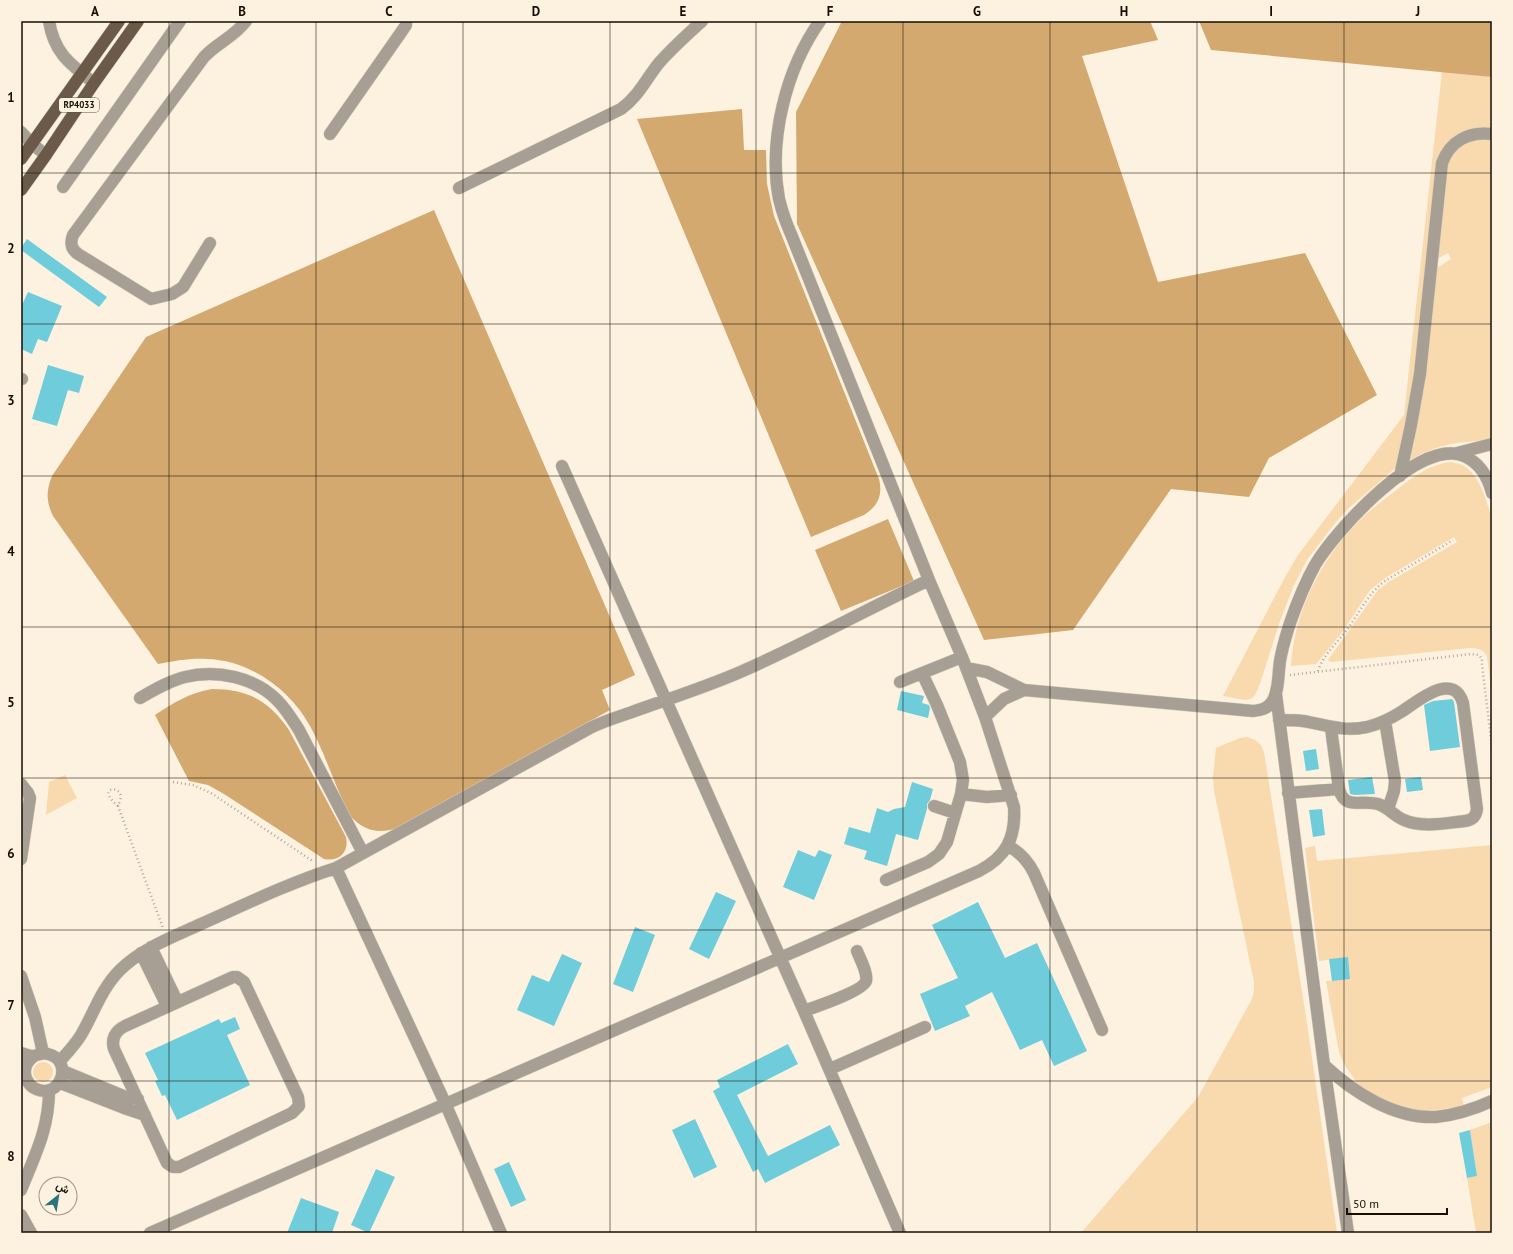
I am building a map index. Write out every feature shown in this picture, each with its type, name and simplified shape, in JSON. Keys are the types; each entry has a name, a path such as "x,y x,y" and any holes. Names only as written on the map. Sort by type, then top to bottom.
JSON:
{"main road":[{"name":"RP4033","path":"21,159 119,21"},
{"name":"RP4033","path":"21,190 138,21"}],"street":[{"path":"49,21 51,35 59,51 81,73 94,83"},
{"path":"63,187 180,21"},
{"path":"210,243 183,287 172,294 151,300 78,254 74,251 71,243 73,235 204,56 215,46 236,32 246,21"},
{"path":"330,134 402,32 406,25 406,21"},
{"path":"460,188 621,109 636,96 653,71 668,53 702,21"},
{"path":"150,1233 979,871 990,865 1008,846 1013,833 1015,820 1014,808 985,717 794,242 780,199 777,163 778,139 782,110 791,75 798,58 820,21"},
{"path":"21,132 32,144 46,155"},
{"path":"1400,476 1420,374 1442,163 1449,149 1457,141 1470,135 1492,134"},
{"path":"1348,1233 1288,792 1276,694 1277,677 1285,641 1296,606 1316,564 1329,545 1356,514 1400,476 1436,455 1457,453 1491,443"},
{"path":"1457,453 1468,458 1479,466 1486,477 1492,494"},
{"path":"562,466 830,1069 900,1233"},
{"path":"38,1054 26,1065 23,1075 34,1088 41,1091 49,1090 55,1087 61,1072 102,994 110,982 129,961 146,950 276,890 331,869 363,853 590,728 611,719 713,683 787,652 929,580"},
{"path":"900,682 922,673 964,662 1024,690 1253,711 1268,707 1276,694"},
{"path":"886,880 928,862 939,854 947,842 961,794 963,780 960,762 937,705 922,673"},
{"path":"140,698 166,684 185,677 204,674 223,675 242,679 260,688 276,699 289,713 299,730 363,853"},
{"path":"1279,720 1302,721 1331,728 1368,727 1385,721 1434,690 1450,688 1461,696 1463,703 1477,809 1476,814 1470,821 1417,824 1401,819 1388,809 1375,803 1349,802 1341,795 1339,788 1331,728"},
{"path":"985,717 1004,699 1024,690"},
{"path":"1385,721 1394,781 1394,791 1388,809"},
{"path":"21,784 28,793 25,805 21,859"},
{"path":"1288,792 1339,788"},
{"path":"961,794 982,797 1011,795"},
{"path":"934,806 955,813"},
{"path":"1008,846 1026,859 1034,873 1102,1030"},
{"path":"331,869 446,1105 501,1233"},
{"path":"146,950 172,1004"},
{"path":"804,1011 854,992 864,984 866,980 865,974 857,951"},
{"path":"21,976 35,1017 38,1054"},
{"path":"237,977 241,979 244,982 298,1097 299,1106 292,1113 176,1168 167,1163 113,1045 114,1035 120,1028 172,1004 229,978 237,977"},
{"path":"830,1069 925,1027"},
{"path":"21,1053 49,1054 55,1057 61,1072 124,1108 145,1115"},
{"path":"1324,1065 1336,1076 1363,1095 1377,1103 1407,1114 1422,1117 1448,1116 1471,1110 1492,1101"},
{"path":"61,1072 126,1097 138,1100"},
{"path":"21,1190 44,1133 47,1119 49,1090"},
{"path":"21,1215 31,1233"}],"path":[{"path":"1318,671 1324,657 1345,632 1376,588 1386,580 1453,540"},
{"path":"1277,677 1471,654 1479,655 1482,659 1492,748"},
{"path":"173,782 193,786 212,793 331,869"},
{"path":"118,806 121,796 120,792 113,789 108,795 110,799 118,806 168,940"}],"shaded area":[{"path":"842,21 1150,21 1158,40 1082,56 1158,282 1305,253 1377,395 1269,458 1249,497 1171,489 1073,630 984,640 797,224 796,112"},
{"path":"1199,21 1492,21 1492,77 1211,50"},
{"path":"1442,71 1492,77 1492,131 1447,147 1419,351 1400,464 1349,508 1335,523 1307,560 1294,585 1255,695 1251,699 1244,700 1223,696 1298,555 1404,415"},
{"path":"742,109 744,150 766,150 767,184 774,216 879,479 880,485 880,495 878,500 869,512 811,537 637,119"},
{"path":"1492,137 1492,437 1438,447 1406,462 1434,270 1451,259 1448,253 1433,261 1448,158 1466,140"},
{"path":"434,210 635,675 602,690 610,710 398,828 378,831 366,828 350,816 310,726 302,713 291,700 267,679 253,671 223,661 195,659 158,664 53,516 48,501 48,491 52,476 146,337"},
{"path":"1450,462 1462,465 1474,475 1482,489 1492,520 1492,697 1487,656 1482,650 1478,649 1470,648 1331,662 1328,660 1378,590 1387,583 1457,542 1454,537 1385,578 1370,590 1343,631 1316,664 1291,666 1293,646 1304,606 1322,569 1345,536 1367,513 1413,477 1434,466"},
{"path":"888,519 914,581 841,611 815,550"},
{"path":"212,689 236,691 247,694 274,711 289,730 346,837 346,847 342,855 335,859 324,859 224,794 208,785 189,781 155,715 182,699 196,693"},
{"path":"1247,737 1258,742 1264,752 1307,1023 1337,1233 1081,1233 1198,1097 1251,1001 1254,992 1254,982 1214,791 1213,777 1216,748 1240,738"},
{"path":"65,775 77,798 46,815 49,782"},
{"path":"1492,845 1492,1087 1462,1098 1464,1106 1431,1111 1419,1111 1392,1106 1359,1086 1344,1064 1339,1052 1326,981 1350,979 1348,957 1319,961 1305,848 1315,846 1317,861"},
{"path":"43,1062 50,1065 53,1072 50,1079 43,1082 36,1079 33,1072 36,1065"},
{"path":"1492,1122 1492,1233 1476,1233 1467,1178 1477,1176 1470,1130"}],"building":[{"path":"27,239 107,297 99,307 21,250"},
{"path":"28,292 62,306 47,342 38,339 32,354 21,349 21,307"},
{"path":"48,365 84,376 79,393 68,390 57,426 32,419"},
{"path":"901,691 924,696 922,703 929,705 930,708 928,718 897,710"},
{"path":"1452,699 1454,702 1460,747 1430,751 1424,705 1433,701"},
{"path":"1316,749 1319,769 1306,771 1303,751"},
{"path":"1372,777 1375,794 1350,794 1348,780"},
{"path":"1421,777 1423,790 1407,792 1405,779"},
{"path":"912,782 933,789 930,800 927,804 927,809 918,840 896,834 887,866 864,859 867,851 844,844 849,827 870,833 877,808 888,812 905,807"},
{"path":"1322,809 1325,835 1313,837 1309,810"},
{"path":"798,850 815,857 819,850 832,855 814,900 783,887"},
{"path":"716,892 736,901 709,959 689,949"},
{"path":"978,902 1005,958 1037,943 1087,1051 1054,1066 1042,1040 1020,1050 992,992 965,1006 970,1016 935,1031 920,994 958,978 932,925"},
{"path":"635,927 655,935 633,992 613,984"},
{"path":"562,954 582,963 554,1026 517,1010 532,975 549,982"},
{"path":"1348,957 1350,979 1332,981 1329,959"},
{"path":"235,1017 240,1029 227,1035 250,1085 177,1120 165,1095 162,1096 155,1081 158,1080 145,1053 219,1019 221,1023"},
{"path":"788,1044 798,1064 737,1095 768,1156 830,1125 840,1145 765,1183 758,1169 753,1172 713,1091 720,1087 717,1080"},
{"path":"695,1119 717,1167 694,1178 672,1130"},
{"path":"1470,1130 1477,1176 1467,1178 1459,1133"},
{"path":"509,1162 526,1200 511,1207 494,1169"},
{"path":"376,1169 395,1177 369,1233 351,1225"},
{"path":"301,1198 339,1212 332,1233 287,1233"}]}
